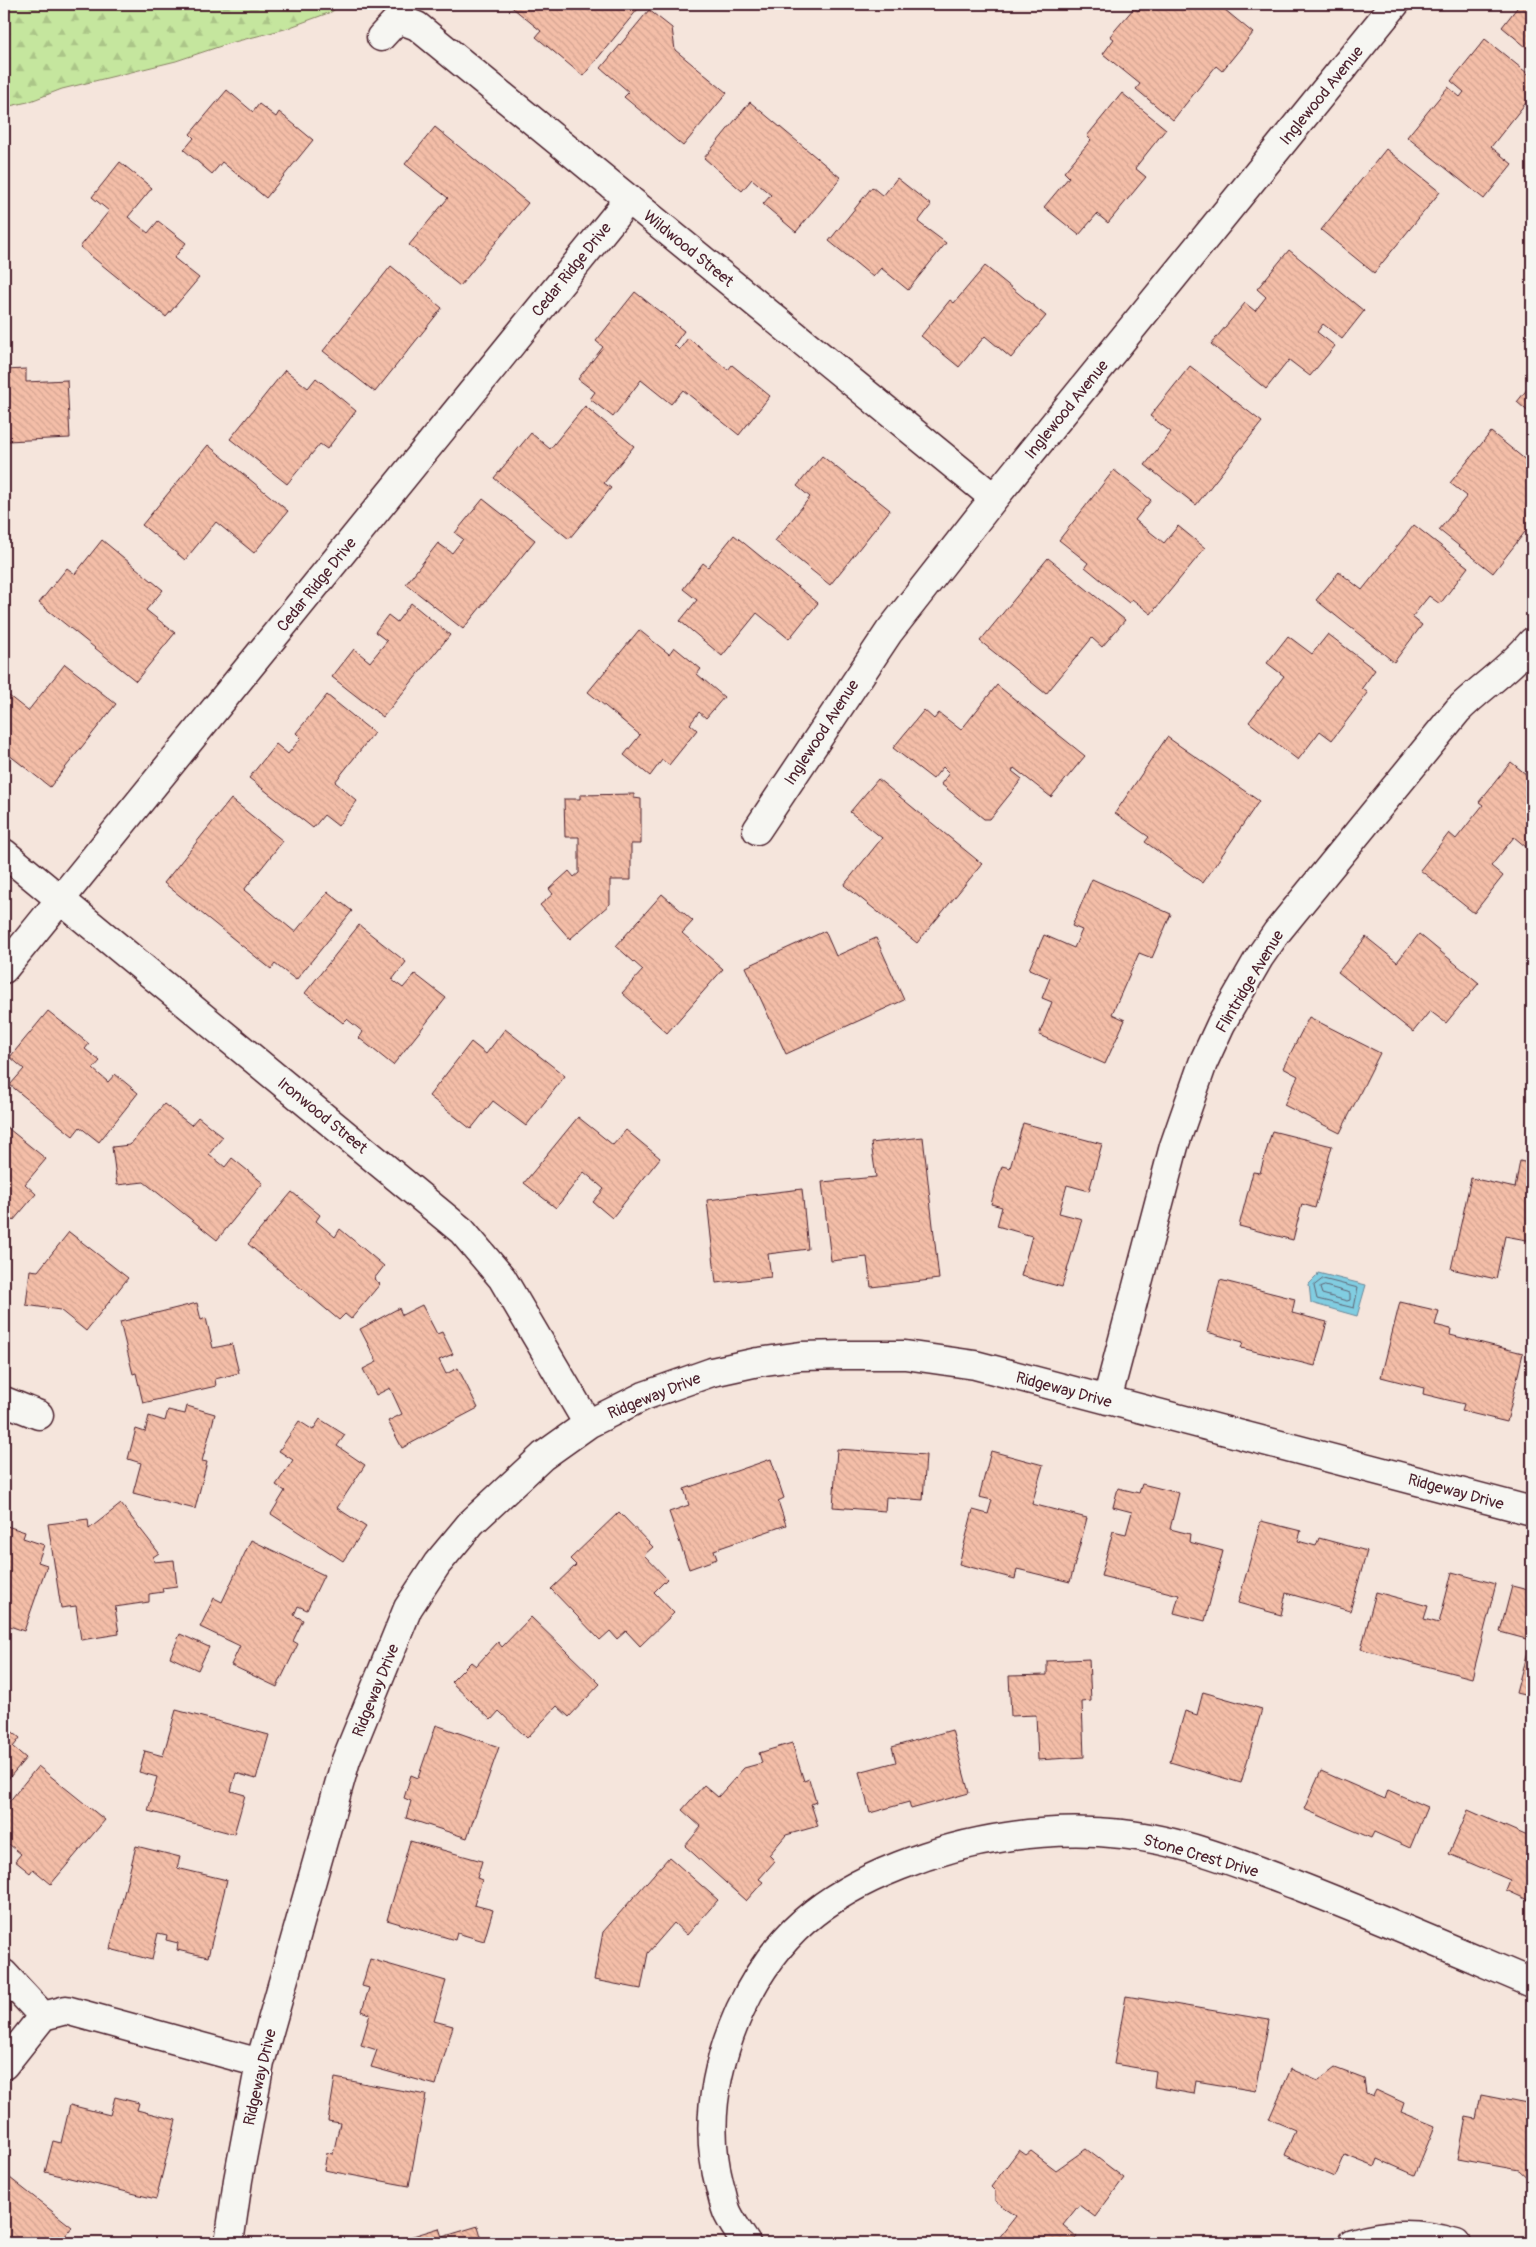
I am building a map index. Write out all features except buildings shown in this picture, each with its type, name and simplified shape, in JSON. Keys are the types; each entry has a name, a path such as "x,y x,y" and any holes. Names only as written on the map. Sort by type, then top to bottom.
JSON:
{"street":[{"name":"Inglewood Avenue","path":"757,830 868,660 994,498 1395,4"},
{"name":"Wildwood Street","path":"381,37 394,23 401,20 417,26 994,498"},
{"name":"Cedar Ridge Drive","path":"4,969 629,198"},
{"name":"Flintridge Avenue","path":"1107,1400 1174,1146 1203,1063 1240,990 1277,932 1458,710 1527,658"},
{"name":"Ironwood Street","path":"4,854 462,1230 502,1278 588,1424"},
{"name":"Ridgeway Drive","path":"229,2243 238,2180 260,2063 346,1760 408,1608 437,1564 471,1523 543,1456 588,1424 644,1396 712,1372 758,1362 801,1356 905,1355 947,1359 975,1365 1532,1511"},
{"path":"4,1401 39,1415"},
{"name":"Stone Crest Drive","path":"746,2243 727,2212 717,2175 711,2135 715,2087 729,2035 750,1988 780,1945 818,1907 861,1881 925,1856 990,1840 1060,1831 1123,1834 1169,1842 1218,1857 1310,1891 1532,1983"},
{"path":"4,1974 43,2016"},
{"path":"4,2065 43,2016 66,2010 260,2063"},
{"path":"1352,2243 1389,2234 1422,2234 1456,2243"}],"green space":[{"path":"4,4 343,4 331,12 285,29 230,43 176,61 62,89 28,102 5,107"}],"water":[{"path":"1318,1273 1366,1285 1357,1316 1311,1303 1309,1284"}]}
